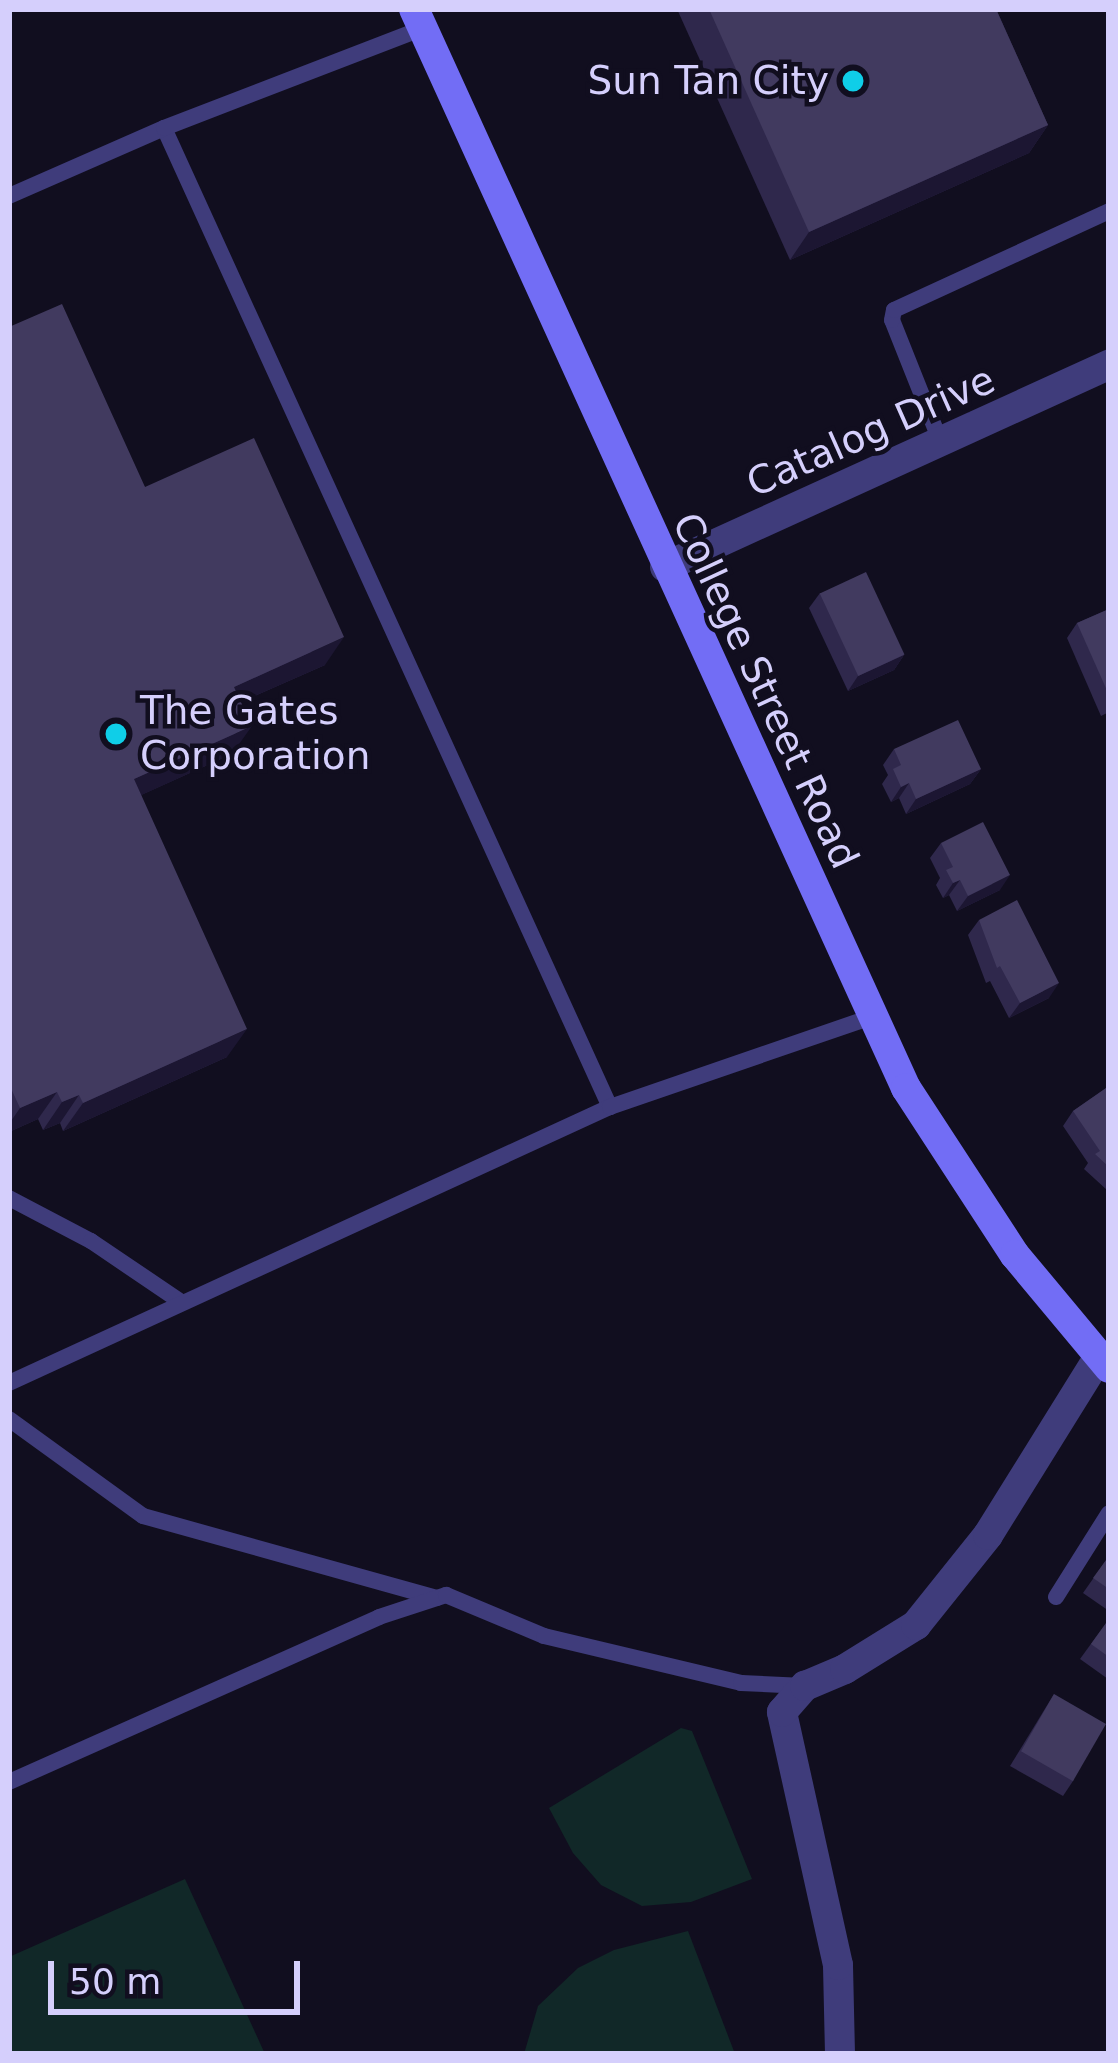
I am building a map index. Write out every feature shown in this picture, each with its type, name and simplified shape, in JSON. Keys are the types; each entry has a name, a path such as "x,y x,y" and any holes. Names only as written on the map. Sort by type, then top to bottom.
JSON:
{"street":[{"name":"College Street Road","path":"419,19 906,1088 1003,1237 1104,1363"},
{"name":"Catalog Drive","path":"665,567 1109,365"},
{"path":"840,2054 838,1965 782,1712 805,1686 845,1669 916,1625 988,1534 1104,1363"}],"lane":[{"path":"9,196 419,19"},
{"path":"164,128 610,1107"},
{"path":"941,443 892,320 894,310 1109,211"},
{"path":"9,1383 610,1107 872,1017"},
{"path":"9,1198 92,1241 181,1302"},
{"path":"9,1419 143,1516 438,1598"},
{"path":"1056,1598 1109,1513"},
{"path":"9,1782 379,1617 446,1595 544,1636 741,1683 805,1686"}],"green space":[{"path":"681,1728 692,1731 752,1879 691,1902 642,1906 601,1885 573,1853 549,1808"},
{"path":"185,1879 265,2054 9,2054 9,1957"},
{"path":"688,1931 735,2054 524,2054 538,2006 578,1968 614,1950"}],"building":[{"name":"Sun Tan City","path":"709,9 996,9 1048,125 809,232"},
{"name":"The Gates Corporation","path":"62,304 145,487 254,438 344,637 234,687 252,726 134,779 247,1029 83,1103 79,1095 62,1102 57,1092 20,1108 9,1084 9,327"},
{"path":"866,572 904,654 858,676 820,594"},
{"path":"1109,609 1109,695 1077,623"},
{"path":"958,720 981,769 916,799 909,783 901,787 893,769 901,765 894,749"},
{"path":"983,822 1010,875 968,896 960,880 953,883 946,870 953,867 941,843"},
{"path":"1017,900 1059,983 1020,1003 1000,966 997,968 979,920"},
{"path":"1109,1086 1109,1167 1095,1154 1100,1151 1073,1111"},
{"path":"1109,1556 1109,1589 1093,1578"},
{"path":"1109,1619 1109,1657 1091,1644"},
{"path":"1054,1694 1106,1724 1073,1781 1021,1751"}],"place":[{"name":"Sun Tan City","path":"853,81"},
{"name":"The Gates Corporation","path":"116,734"}]}
